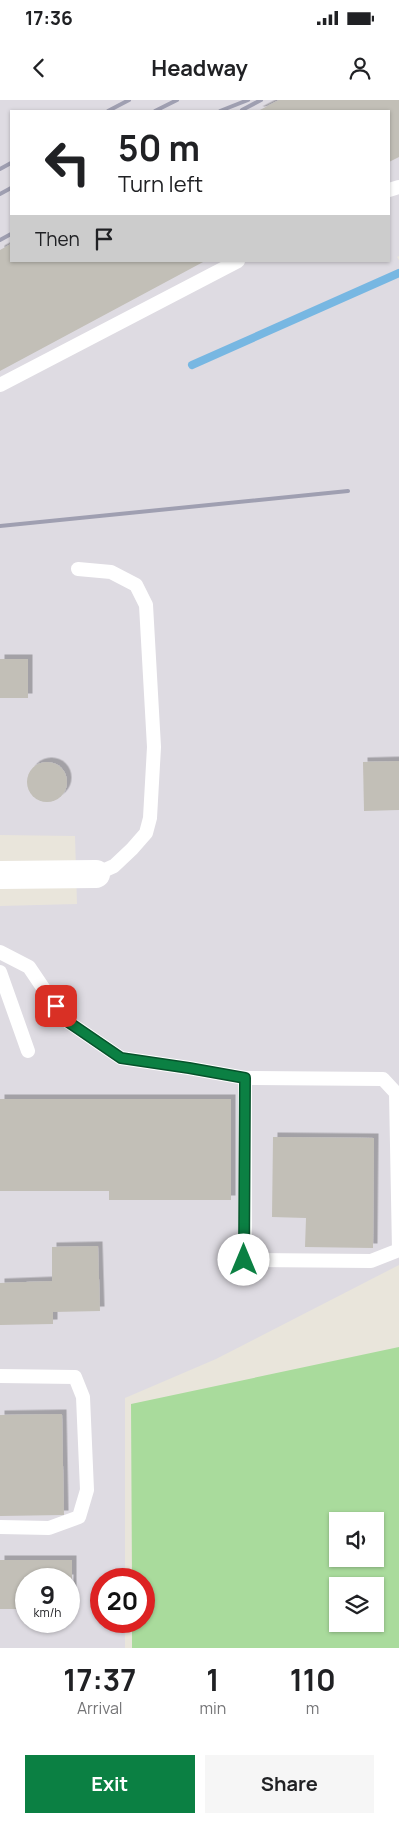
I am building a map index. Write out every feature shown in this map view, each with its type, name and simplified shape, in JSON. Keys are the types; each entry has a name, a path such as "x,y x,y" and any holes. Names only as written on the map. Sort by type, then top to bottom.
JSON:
{"street":[{"path":"0,875 96,874"}],"lane":[{"path":"0,385 236,262"},
{"path":"78,569 111,572 136,585 146,605 154,747 150,818 146,833 132,849 114,866 96,874"},
{"path":"0,952 29,967 64,1019 121,1058 245,1078 383,1079 396,1093 399,1250 371,1261 244,1260 245,1078"},
{"path":"0,972 28,1051"},
{"path":"0,1376 75,1378 84,1398 87,1490 79,1517 49,1528 0,1527"}],"shaded area":[{"path":"0,100 399,100 399,256 397,257 399,260 399,1265 216,1359 125,1398 125,1568 90,1568 90,1633 125,1633 125,1648 0,1648 0,906 77,904 75,836 0,835"}],"green space":[{"path":"399,1347 399,1648 132,1648 132,1633 155,1633 155,1568 132,1568 131,1404"}],"building":[{"path":"279,100 399,100 399,157 390,162 390,110 260,110"},
{"path":"10,245 10,262 203,262 0,371 0,250"},
{"path":"0,659 28,659 28,698 0,698"},
{"path":"399,761 399,810 364,811 363,762"},
{"path":"47,762 61,768 67,782 61,796 47,802 33,796 27,782 33,768"},
{"path":"0,1099 231,1099 231,1200 109,1200 109,1191 0,1191"},
{"path":"273,1137 374,1138 373,1248 305,1247 306,1218 272,1217"},
{"path":"98,1246 100,1311 53,1312 53,1324 0,1325 0,1283 52,1281 52,1247"},
{"path":"62,1414 64,1515 0,1516 0,1415"},
{"path":"0,1560 72,1560 72,1568 15,1568 15,1609 0,1609"}],"waterway":[{"path":"192,365 399,273"}],"railway":[{"path":"110,110 129,100"},
{"path":"157,110 177,100"},
{"path":"223,110 248,100"},
{"path":"242,110 261,100"},
{"path":"0,169 10,164"},
{"path":"0,194 10,189"},
{"path":"0,240 10,235"},
{"path":"0,526 348,491"}],"route":[{"path":"56,1006 64,1019 121,1058 245,1078 244,1260"}]}
